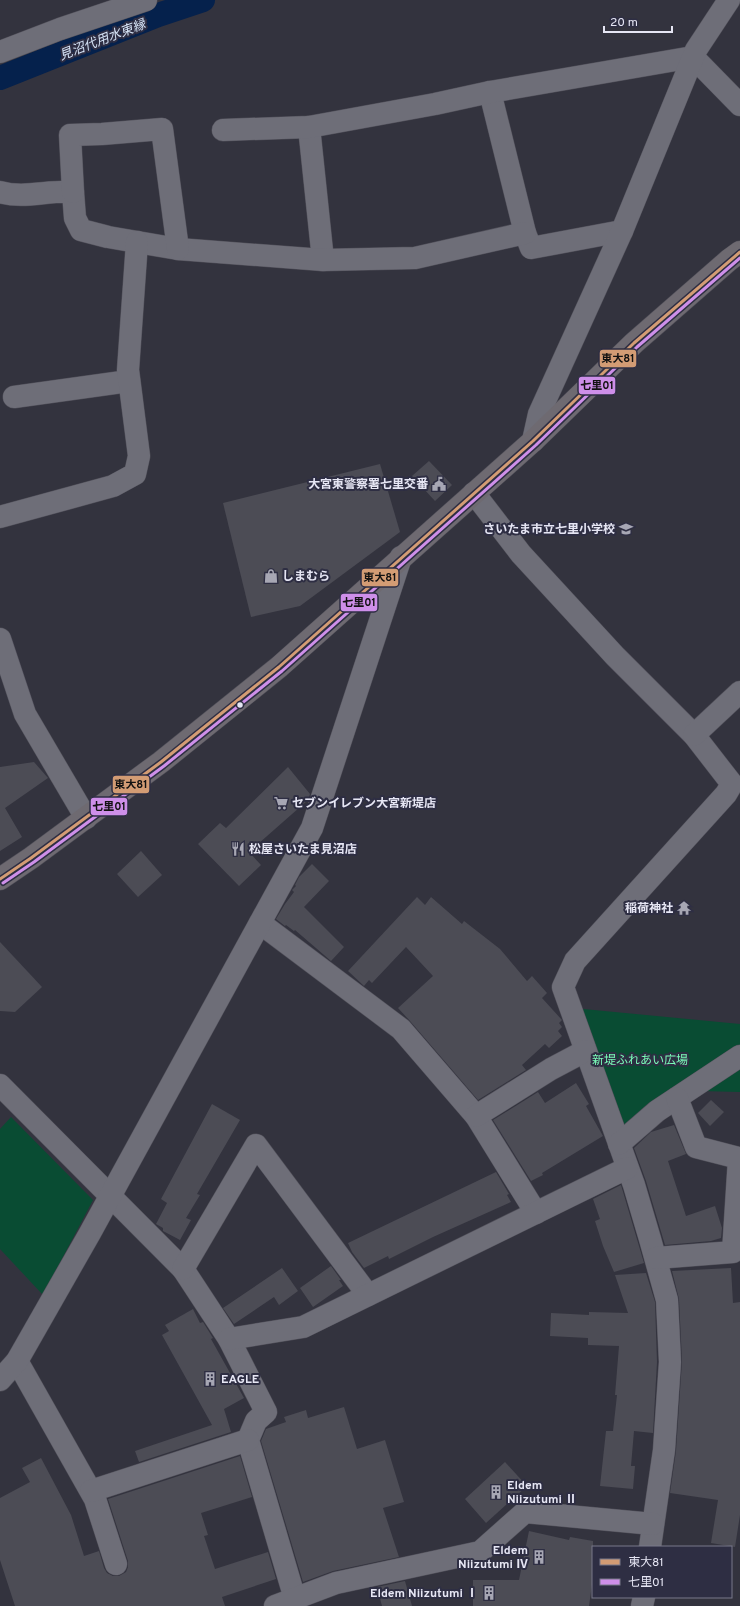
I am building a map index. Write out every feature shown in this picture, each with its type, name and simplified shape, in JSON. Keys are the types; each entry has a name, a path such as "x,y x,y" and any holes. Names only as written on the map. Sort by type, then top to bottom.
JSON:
{"main road":[{"path":"0,879 32,858 161,762 279,667 533,441 634,343 740,252"}],"street":[{"path":"0,52 146,0"},
{"path":"533,441 539,414 622,231 693,57 729,0"},
{"path":"223,130 310,127 490,92 693,57"},
{"path":"693,57 740,105"},
{"path":"490,92 525,233 531,248 622,231"},
{"path":"310,127 323,260"},
{"path":"178,249 162,129 70,135 75,218 81,230 178,249 323,260 415,258 525,233"},
{"path":"0,192 22,195 59,191 73,192"},
{"path":"0,517 113,486 135,474 139,456 128,370 138,242"},
{"path":"14,397 130,381"},
{"path":"474,493 521,554 614,656 694,735 736,788 726,794 575,961 563,987 627,1168 656,1258 667,1300 670,1362 664,1450 650,1546"},
{"path":"0,1380 17,1361 312,828 401,557"},
{"path":"0,640 25,714 86,818"},
{"path":"694,735 740,692"},
{"path":"260,923 401,1029 476,1116 536,1213"},
{"path":"476,1116 551,1069 585,1052"},
{"path":"619,1144 657,1111 740,1056"},
{"path":"0,1085 183,1269 229,1339 266,1412 256,1421 248,1440 295,1599"},
{"path":"656,1258 733,1252 739,1158 696,1147 677,1098"},
{"path":"183,1269 256,1145 368,1295"},
{"path":"229,1339 303,1327 627,1168"},
{"path":"17,1361 91,1491 116,1564"},
{"path":"91,1491 248,1440"},
{"path":"275,1606 336,1583 480,1552 525,1512 653,1524"}],"green space":[{"name":"新堤ふれあい広場","path":"573,1008 740,1024 740,1045 618,1132"},
{"name":"新堤ふれあい広場","path":"740,1063 740,1092 700,1091"},
{"path":"11,1117 93,1200 43,1295 0,1249 0,1129"}],"building":[{"path":"429,461 452,485 435,501 412,476"},
{"path":"380,464 400,532 300,606 251,617 223,503"},
{"path":"34,762 48,778 5,808 22,837 0,851 0,767"},
{"path":"288,767 310,794 308,800 249,852 261,865 239,886 198,844 220,823 226,828"},
{"path":"141,851 162,875 138,897 117,874"},
{"path":"312,864 329,881 304,907 344,947 331,961 295,930 294,931 286,925 285,926 276,919 294,892 292,890 296,886 295,885 299,877"},
{"path":"417,897 425,905 431,897 462,924 464,921 500,949 527,981 532,976 547,993 542,998 562,1020 559,1023 562,1027 558,1031 562,1036 549,1048 545,1044 522,1065 526,1070 478,1100 398,1008 433,976 406,947 372,983 369,980 364,986 348,971"},
{"path":"0,942 42,987 15,1012 0,1011"},
{"path":"576,1083 589,1104 586,1106 603,1136 542,1173 543,1175 531,1181 493,1120 538,1092 545,1103"},
{"path":"711,1100 724,1112 710,1126 698,1113"},
{"path":"212,1104 240,1120 197,1194 200,1195 186,1218 191,1220 180,1240 163,1231 163,1228 156,1224 167,1203 161,1199"},
{"path":"674,1125 686,1154 668,1161 686,1216 715,1206 722,1228 721,1238 711,1241 665,1245 646,1181 634,1148 651,1132"},
{"path":"496,1172 509,1194 507,1195 511,1202 433,1237 389,1259 388,1256 364,1268 352,1252 348,1243"},
{"path":"621,1185 644,1263 614,1272 603,1246 595,1221 600,1219 593,1199"},
{"path":"331,1266 341,1280 339,1280 343,1286 313,1307 300,1288"},
{"path":"282,1268 298,1291 279,1305 274,1297 234,1324 223,1308"},
{"path":"731,1268 733,1303 740,1302 740,1515 735,1547 711,1543 718,1500 670,1493 676,1451 682,1361 679,1299 672,1271"},
{"path":"646,1273 655,1302 657,1362 653,1433 634,1431 631,1466 635,1466 633,1489 600,1486 606,1431 613,1431 617,1395 615,1395 619,1346 588,1345 588,1338 550,1336 551,1313 589,1315 589,1312 628,1313 615,1275"},
{"name":"EAGLE","path":"193,1309 200,1323 203,1322 213,1338 211,1339 244,1398 224,1409 231,1432 139,1462 135,1451 212,1425 162,1335 169,1331 165,1325"},
{"path":"344,1407 357,1449 385,1440 404,1502 383,1508 399,1557 333,1571 303,1582 261,1441 266,1429 286,1422 284,1417 306,1410 308,1418"},
{"path":"240,1456 252,1497 201,1513 208,1535 204,1536 215,1569 268,1552 276,1579 222,1597 225,1606 15,1606 0,1560 0,1498 30,1482 22,1468 41,1458 71,1515 84,1556 99,1551 107,1573 113,1576 119,1576 126,1572 128,1561 108,1499"},
{"name":"Eldem Niizutumi Ⅱ","path":"505,1462 527,1486 486,1523 465,1499"},
{"path":"529,1531 569,1540 570,1537 593,1541 592,1585 589,1606 473,1606 473,1580 519,1580"},
{"path":"405,1581 412,1606 382,1606 377,1587"}],"waterway":[{"name":"見沼代用水東縁","path":"0,78 158,15 203,0"}],"transit line":[{"name":"東大81","path":"0,879 31,858 161,762 279,667 533,441 634,343 740,252"},
{"name":"七里01","path":"3,883 34,862 164,766 282,671 536,445 637,347 740,258"}],"place":[{"name":"大宮東警察署七里交番","path":"439,484"},
{"name":"さいたま市立七里小学校","path":"626,529"},
{"name":"しまむら","path":"271,576"},
{"name":"セブンイレブン大宮新堤店","path":"281,803"},
{"name":"松屋さいたま見沼店","path":"238,849"},
{"name":"稲荷神社","path":"684,908"},
{"name":"EAGLE","path":"210,1379"},
{"name":"Eldem Niizutumi Ⅱ","path":"496,1492"},
{"name":"Eldem Niizutumi Ⅳ","path":"539,1557"},
{"name":"Eldem Niizutumi Ⅰ","path":"489,1593"}]}
